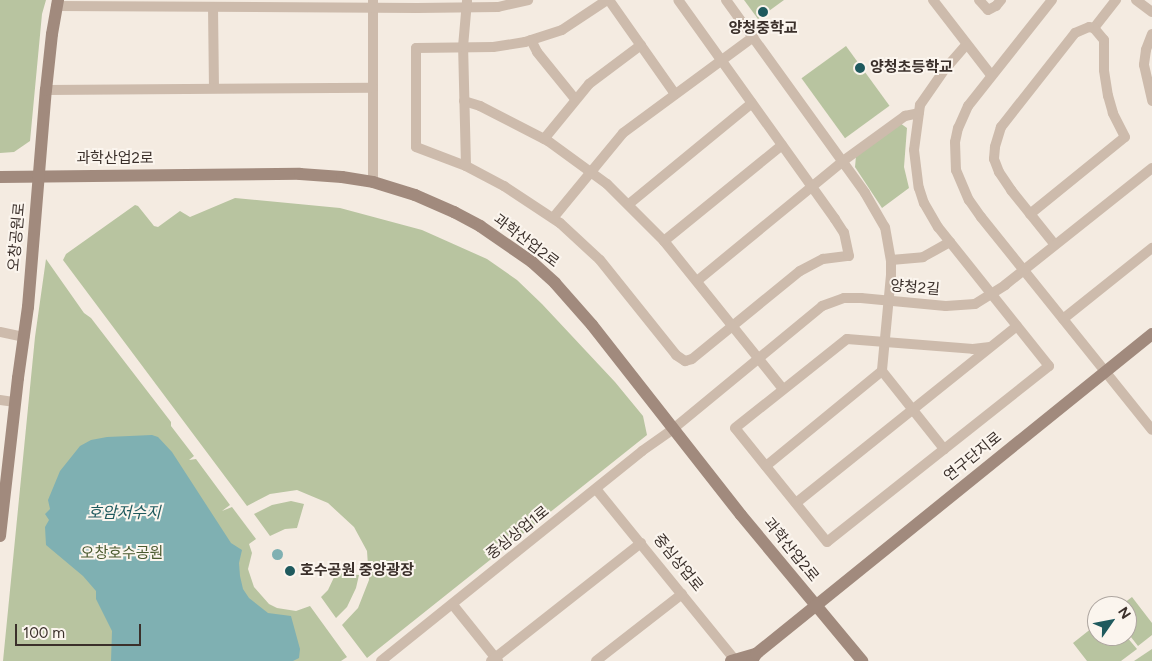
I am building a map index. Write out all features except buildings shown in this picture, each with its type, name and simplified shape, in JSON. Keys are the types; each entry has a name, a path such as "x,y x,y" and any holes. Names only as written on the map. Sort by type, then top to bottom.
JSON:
{"street":[{"path":"57,3 213,7 332,4 467,4 498,6 528,0"},
{"path":"675,94 608,0 576,22 531,40 493,47 416,48 416,147 466,166 527,199 553,218 600,260 681,359 692,359 800,271 823,260 849,256 844,233 678,0"},
{"path":"726,0 877,211 884,228 892,260 882,371 944,449"},
{"path":"933,0 991,76"},
{"path":"979,0 988,10 996,6 1001,0"},
{"path":"1052,0 968,106 960,122 955,142 956,170 969,200 1152,430"},
{"path":"1094,28 1116,0"},
{"path":"1136,0 1152,12"},
{"name":"오창공원로","path":"0,536 28,307 46,90 57,3"},
{"path":"373,4 373,182"},
{"path":"466,166 463,48 467,4"},
{"path":"213,7 214,88"},
{"path":"1030,214 1125,137 1113,113 1108,96 1104,70 1104,40 1094,28 1089,27 1075,34 1001,127 998,135 994,159 999,172 1030,214 1055,246"},
{"path":"1152,34 1146,50 1144,65 1152,101"},
{"path":"553,218 623,133 753,37"},
{"path":"531,40 537,52 575,99"},
{"path":"544,139 575,99 601,73 641,45"},
{"path":"966,45 935,82 920,105 914,150 919,188 931,216 1048,366 828,542 735,428 847,339 973,349 990,347"},
{"path":"46,90 373,88"},
{"path":"464,101 480,106 544,139 592,171 629,204 664,241 783,389"},
{"path":"629,204 752,103"},
{"path":"697,281 843,161 905,116 918,113"},
{"path":"664,241 782,145"},
{"name":"양청2길","path":"674,429 810,315 831,302 861,298 961,306 975,304 992,295 1024,271 1152,168"},
{"name":"과학산업2로","path":"0,177 300,174 342,177 373,182 415,195 480,226 532,262 555,283 592,325 862,661"},
{"path":"892,260 923,257 950,242"},
{"path":"1063,319 1152,248"},
{"path":"796,503 1016,326"},
{"path":"0,332 24,337"},
{"name":"연구단지로","path":"816,606 1152,334"},
{"path":"766,466 882,371"},
{"path":"0,400 15,402"},
{"name":"중심상업1로","path":"381,661 674,429"},
{"name":"중심상업로","path":"596,489 682,594 732,660 754,658 816,606"},
{"path":"453,605 495,660 640,543"},
{"path":"596,661 682,594"}],"green space":[{"path":"0,0 46,0 42,14 30,141 14,152 0,153"},
{"name":"양청중학교","path":"744,0 784,0 758,19"},
{"path":"846,46 889,106 845,138 802,78"},
{"path":"900,123 907,128 904,167 909,188 882,208 855,167 856,156"},
{"path":"235,198 340,208 422,230 487,259 517,280 542,304 615,382 643,416 647,435 367,658 342,625 358,608 369,580 367,551 354,527 328,503 297,490 270,494 247,506 63,260 66,254 135,205 138,206 154,226 158,227 180,211 190,217"},
{"name":"오창호수공원","path":"46,259 84,313 91,318 171,422 171,426 194,456 189,460 196,459 230,505 222,511 232,507 256,539 249,544 252,553 248,569 254,587 269,604 277,608 296,611 310,606 347,657 341,661 3,661 35,337"},
{"path":"291,501 304,504 297,528 285,529 270,536 254,514 272,505"},
{"path":"336,573 359,575 356,588 347,607 336,618 321,597 328,590"},
{"path":"1137,604 1152,623 1152,635 1138,646"},
{"path":"1087,632 1087,646 1134,646 1137,649 1121,661 1087,661 1073,643"},
{"path":"1152,649 1152,661 1134,661"}],"water":[{"name":"호암저수지","path":"152,435 158,437 172,452 231,543 242,550 239,563 240,576 243,589 249,598 268,613 291,616 300,649 299,658 293,661 111,661 112,631 96,599 96,591 83,576 46,545 45,527 49,520 45,514 50,509 48,500 60,471 80,446 91,440 107,437"},
{"path":"277,548 283,554 277,560 271,554"}],"place":[{"name":"양청중학교","path":"763,12"},
{"name":"양청초등학교","path":"860,68"},
{"name":"호수공원 중앙광장","path":"290,571"}]}
